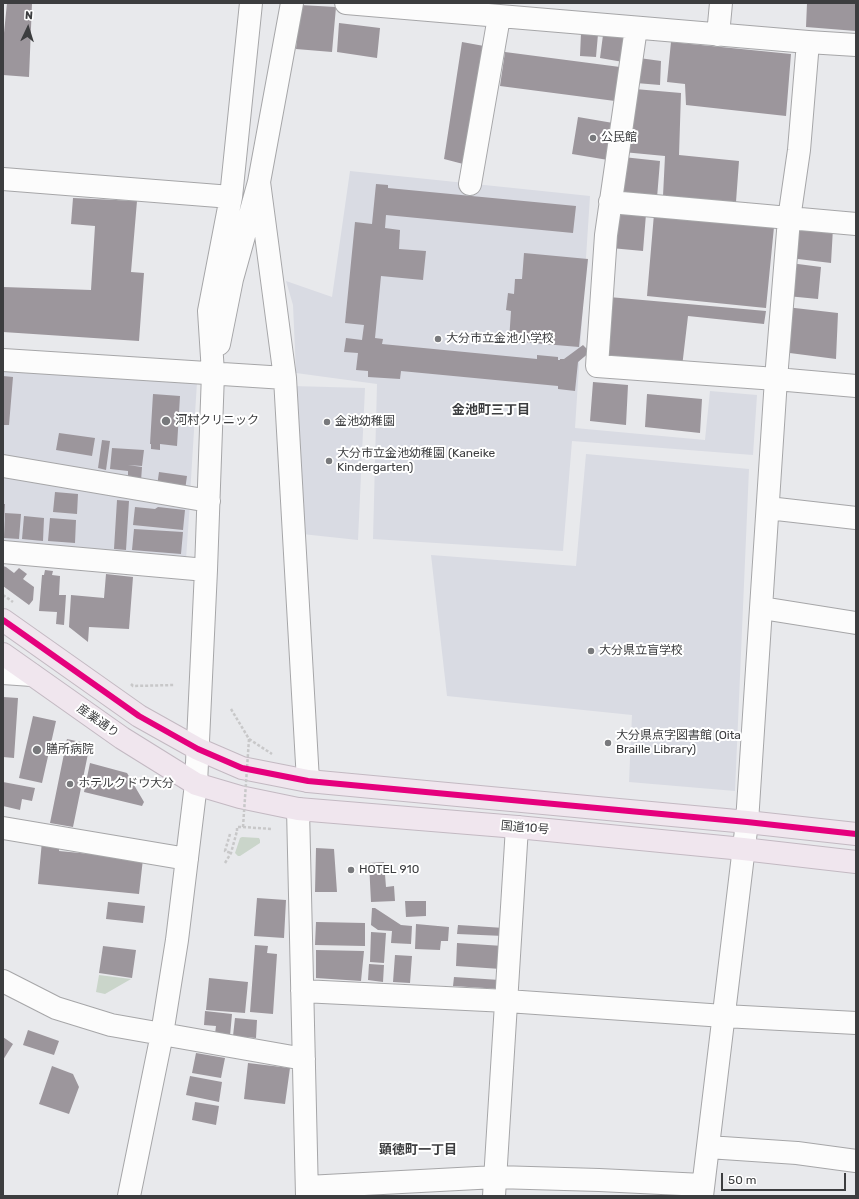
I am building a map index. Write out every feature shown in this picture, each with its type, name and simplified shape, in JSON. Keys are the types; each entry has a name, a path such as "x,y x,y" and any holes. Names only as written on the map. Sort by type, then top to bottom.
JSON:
{"highway":[{"path":"10,612 139,716 198,749 242,768 308,781 747,822 856,834"},
{"name":"産業通り","path":"3,654 122,738 196,784"},
{"name":"国道10号","path":"196,784 240,797 298,809 743,849 856,862"}],"street":[{"path":"129,1196 162,1034 177,940 196,784 209,500 213,373 209,311 231,197 251,3"},
{"path":"213,373 232,278 259,182 292,3"},
{"path":"346,3 499,17 856,45"},
{"path":"718,35 721,3"},
{"path":"470,184 499,17"},
{"path":"636,28 606,235 597,366 856,386"},
{"path":"298,809 307,1192 495,1186 599,1180 703,1190 747,822 776,379 789,219 799,150 808,42"},
{"path":"3,180 231,197"},
{"path":"259,182 285,378 308,781"},
{"path":"610,202 856,224"},
{"path":"3,360 285,378"},
{"path":"3,466 209,500"},
{"path":"768,508 856,518"},
{"path":"3,552 206,570"},
{"path":"762,608 856,622"},
{"path":"3,673 32,675"},
{"path":"3,828 187,859"},
{"path":"495,1186 517,828"},
{"path":"3,980 56,1008 111,1025 304,1059"},
{"path":"302,991 507,1000 724,1016 856,1023"},
{"path":"708,1146 797,1153 856,1161"}],"path":[{"path":"3,595 10,612"},
{"path":"126,681 133,686 174,686"},
{"path":"231,709 249,739 274,754"},
{"path":"243,827 249,739"},
{"path":"225,863 230,853 237,827 272,829"},
{"path":"230,834 225,851 230,853"}],"shaded area":[{"name":"大分市立金池小学校","path":"350,171 590,196 575,428 705,440 710,391 757,395 753,455 572,441 563,551 373,539 377,384 296,373 293,305 286,281 332,297"},
{"path":"3,369 197,382 190,495 3,464"},
{"name":"大分市立金池幼稚園 (Kaneike Kindergarten)","path":"292,386 365,388 358,540 302,534"},
{"name":"大分県立盲学校","path":"586,454 749,469 735,791 629,782 632,715 447,696 431,555 576,566"},
{"path":"3,470 190,502 186,559 3,542"},
{"path":"240,838 259,838 260,843 238,856 235,853"},
{"path":"99,975 131,979 105,994 96,992"}],"building":[{"path":"7,3 32,3 29,77 3,75 3,43"},
{"path":"807,3 856,3 856,31 806,27"},
{"path":"300,5 336,7 332,52 296,49"},
{"path":"339,23 380,28 377,58 337,52"},
{"path":"581,33 598,34 596,57 580,56"},
{"path":"603,35 626,37 623,62 600,58"},
{"path":"462,42 484,46 467,165 444,159"},
{"path":"671,42 791,54 786,116 686,105 685,84 667,82"},
{"path":"505,52 620,67 615,101 500,86"},
{"path":"639,58 661,61 660,85 636,83"},
{"path":"635,89 681,93 679,155 739,161 736,202 663,196 665,156 623,152"},
{"name":"公民館","path":"578,117 613,123 608,160 572,154"},
{"path":"623,157 660,161 657,198 617,195"},
{"path":"376,184 388,185 388,188 576,206 573,233 386,215 385,228 400,230 399,249 426,251 423,280 381,276 375,338 383,339 382,344 537,359 537,355 558,357 558,360 564,359 583,345 590,352 578,362 575,391 558,389 558,386 401,371 400,379 368,377 368,371 356,370 358,353 344,352 346,338 362,340 364,325 345,323 355,222 372,224"},
{"path":"73,198 137,201 131,272 144,273 139,341 3,332 3,287 91,290 95,226 71,224"},
{"path":"615,211 646,214 643,251 611,248"},
{"path":"654,214 774,227 766,308 647,296"},
{"path":"793,224 833,228 831,263 790,258"},
{"path":"524,253 588,259 579,347 509,341 511,311 506,310 508,293 514,294 515,279 522,279"},
{"path":"790,263 821,267 818,299 787,296"},
{"path":"609,297 766,311 764,324 688,316 682,367 604,362"},
{"path":"786,307 838,313 836,359 782,352"},
{"path":"3,376 13,377 9,425 3,425"},
{"path":"593,382 628,385 626,425 590,421"},
{"path":"153,394 180,396 177,446 160,444 160,450 151,449"},
{"path":"647,394 702,399 700,433 645,427"},
{"path":"59,433 95,438 92,456 56,450"},
{"path":"102,440 110,441 106,470 98,468"},
{"path":"112,448 144,450 142,466 128,465 142,467 141,481 128,480 128,471 110,469"},
{"path":"159,472 187,476 185,490 157,486"},
{"path":"55,492 78,494 77,514 53,512"},
{"path":"117,500 129,501 126,550 114,549"},
{"path":"3,504 5,504 4,520 3,520"},
{"path":"135,507 155,509 158,507 185,510 183,530 133,525"},
{"path":"5,513 21,514 19,539 4,538"},
{"path":"24,516 44,518 43,541 22,539"},
{"path":"50,518 76,520 75,543 48,541"},
{"path":"134,529 183,532 181,554 132,550"},
{"path":"3,566 14,573 19,568 27,574 23,579 34,587 33,600 29,605 3,586"},
{"path":"45,570 53,571 52,575 60,576 59,595 66,595 64,625 56,624 57,612 39,611 42,575 44,575"},
{"path":"106,574 133,577 129,629 89,627 88,642 69,627 71,595 104,598"},
{"path":"3,697 18,698 14,758 3,757"},
{"name":"膳所病院","path":"33,716 56,721 42,783 19,778"},
{"name":"ホテルクドウ大分","path":"67,739 90,744 73,827 50,823"},
{"path":"90,763 127,773 144,802 142,806 84,792"},
{"path":"3,782 35,788 32,801 22,799 20,810 3,806"},
{"path":"42,841 60,842 59,851 143,859 139,894 38,884"},
{"path":"316,848 334,849 337,892 315,892"},
{"path":"384,862 386,887 394,886 395,901 371,902 369,863"},
{"path":"257,898 286,900 284,938 254,936"},
{"path":"405,901 426,901 426,916 406,917"},
{"path":"108,902 145,906 143,923 106,919"},
{"path":"372,908 375,908 401,925 412,926 411,944 391,943 392,931 378,930 371,925"},
{"path":"316,922 365,923 365,946 315,945"},
{"path":"416,924 449,927 448,941 441,941 440,950 415,949"},
{"path":"458,925 504,928 504,936 457,934"},
{"path":"371,932 386,933 384,963 370,962"},
{"path":"457,943 503,946 501,969 456,966"},
{"path":"255,945 268,946 267,953 277,954 273,1014 250,1012"},
{"path":"103,946 136,950 132,978 99,973"},
{"path":"316,950 364,951 361,981 316,978"},
{"path":"395,955 412,956 410,983 393,982"},
{"path":"369,964 384,965 383,982 368,980"},
{"path":"454,977 500,980 500,989 453,986"},
{"path":"209,978 248,982 245,1013 206,1010"},
{"path":"205,1011 232,1014 230,1036 215,1034 216,1026 204,1025"},
{"path":"235,1018 257,1020 256,1038 233,1036"},
{"path":"28,1030 59,1041 54,1055 23,1045"},
{"path":"3,1037 13,1044 3,1060"},
{"path":"196,1053 225,1058 221,1078 192,1073"},
{"path":"248,1063 290,1068 285,1104 244,1099"},
{"path":"52,1066 73,1074 79,1087 69,1114 39,1104"},
{"path":"190,1076 222,1082 219,1102 186,1095"},
{"path":"195,1102 219,1106 216,1125 192,1120"}],"transit line":[{"path":"3,620 139,716 198,749 242,768 308,781 747,822 856,834"}],"place":[{"name":"公民館","path":"593,138"},
{"name":"大分市立金池小学校","path":"438,339"},
{"name":"河村クリニック","path":"166,421"},
{"name":"金池幼稚園","path":"327,422"},
{"name":"大分市立金池幼稚園 (Kaneike Kindergarten)","path":"329,461"},
{"name":"大分県立盲学校","path":"591,651"},
{"name":"大分県点字図書館 (Oita Braille Library)","path":"608,743"},
{"name":"膳所病院","path":"37,750"},
{"name":"ホテルクドウ大分","path":"70,784"},
{"name":"HOTEL 910","path":"351,870"}],"district":[{"name":"金池町三丁目","path":"491,410"},
{"name":"顕徳町一丁目","path":"418,1150"}]}
